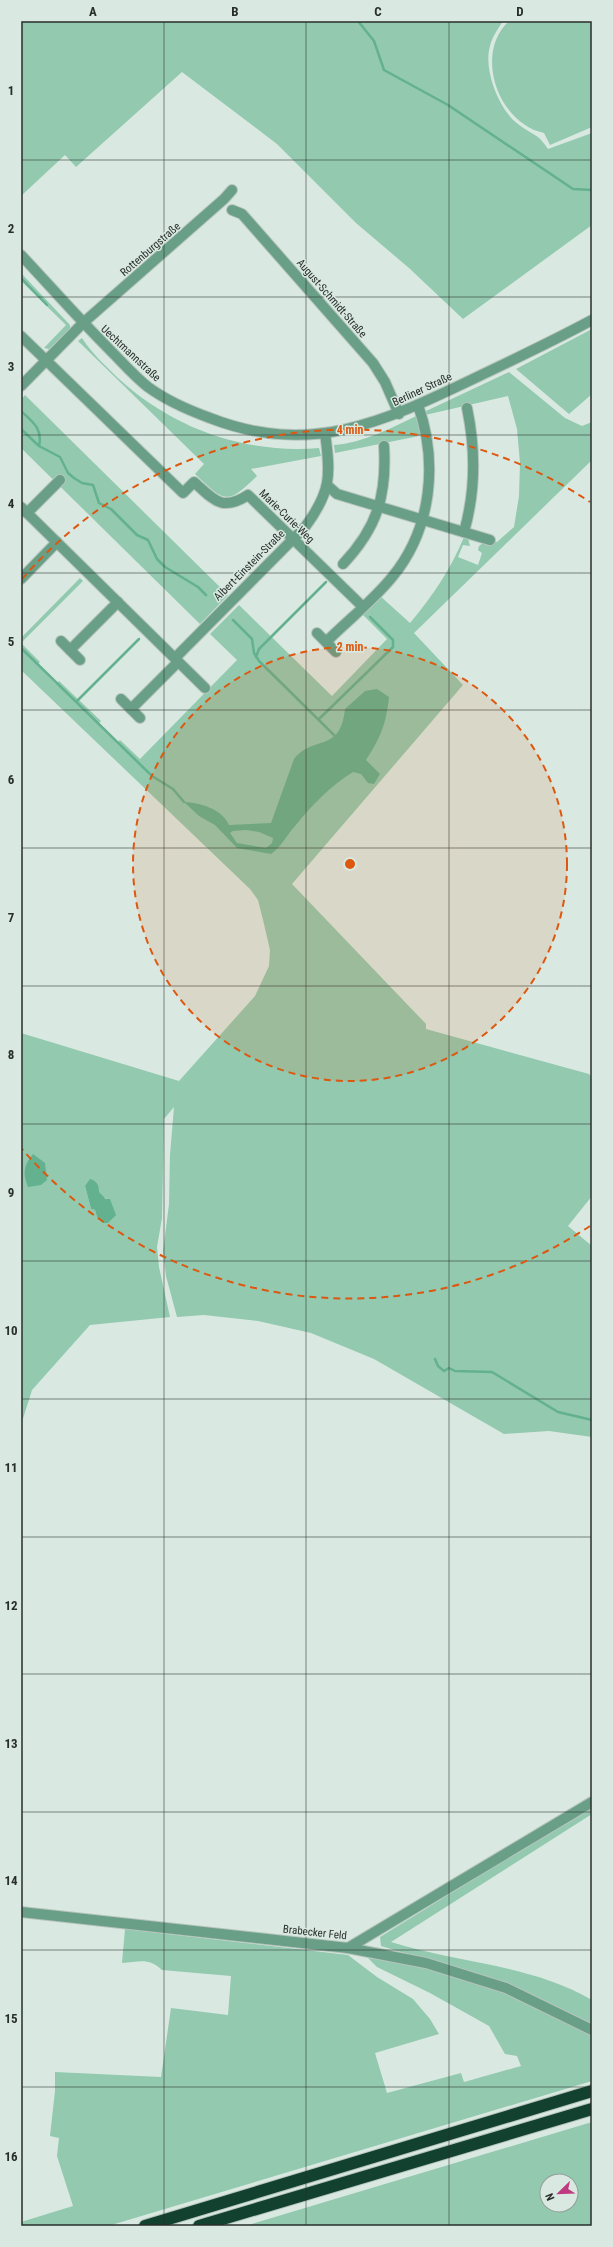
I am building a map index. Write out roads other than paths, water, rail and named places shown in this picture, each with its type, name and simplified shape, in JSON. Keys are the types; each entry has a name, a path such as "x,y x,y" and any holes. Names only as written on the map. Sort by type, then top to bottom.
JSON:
{"highway":[{"path":"145,2226 592,2091"},
{"path":"199,2226 592,2109"}],"street":[{"name":"Rottenburgstraße","path":"83,323 224,199 232,190"},
{"name":"August-Schmidt-Straße","path":"232,210 242,214 364,352 385,382 399,414"},
{"name":"Uechtmannstraße","path":"21,255 83,323 139,379 160,395 196,413 250,431"},
{"name":"Berliner Straße","path":"250,431 278,436 325,433 358,426 399,414 592,320"},
{"path":"21,386 83,323"},
{"path":"21,336 47,360"},
{"name":"Marie-Curie-Weg","path":"47,360 183,493 194,482 220,503 233,503 248,494 362,606"},
{"path":"326,642 393,576 411,547 422,518 429,485 429,461 426,429 418,405"},
{"path":"464,532 470,511 475,460 467,408"},
{"name":"Albert-Einstein-Straße","path":"131,709 316,512 328,486 330,464 325,433"},
{"path":"343,564 366,537 380,507 385,478 384,446"},
{"path":"60,480 24,510 205,688"},
{"path":"328,486 334,492 490,540"},
{"path":"21,579 57,542"},
{"path":"70,650 118,602"},
{"path":"317,633 336,652"},
{"path":"61,641 80,660"},
{"path":"121,700 140,718"},
{"path":"348,1948 592,1802"},
{"name":"Brabecker Feld","path":"21,1912 348,1948 426,1964 466,1974 506,1988 592,2030"}],"waterway":[{"path":"358,21 374,41 384,70 448,105 573,189 592,190"},
{"path":"21,278 47,305"},
{"path":"21,411 36,426 40,435 39,446 60,457 68,473 74,478 82,483 93,485 99,503 111,509 137,535 148,540 157,559 165,567 198,587 206,595"},
{"path":"21,429 39,446"},
{"path":"256,657 259,649 326,582"},
{"path":"319,719 393,647 393,640 370,617"},
{"path":"233,620 252,639 254,653 259,661 335,736"},
{"path":"77,701 139,639"},
{"path":"21,648 152,776 173,789 184,802"},
{"path":"435,1359 438,1366 444,1371 449,1368 455,1371 492,1372 558,1412 592,1420"}]}
